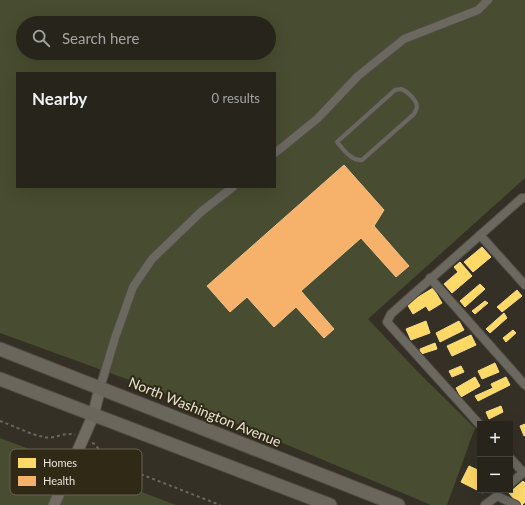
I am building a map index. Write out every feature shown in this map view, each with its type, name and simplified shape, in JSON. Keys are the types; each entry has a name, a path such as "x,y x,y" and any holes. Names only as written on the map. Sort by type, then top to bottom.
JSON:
{"main road":[{"name":"North Washington Avenue","path":"0,349 398,505"},
{"path":"0,380 330,505"}],"street":[{"path":"276,152 317,119 358,76 404,39 478,10 488,0"},
{"path":"77,449 93,416 115,338 133,287 152,260 202,211 232,188"},
{"path":"477,422 387,322 391,314 430,278 522,198 525,198"},
{"path":"480,235 525,285"},
{"path":"430,278 525,385"},
{"path":"513,461 524,472 513,481"},
{"path":"485,505 500,493 516,505"},
{"path":"54,505 58,495"}],"lane":[{"path":"395,90 406,90 415,101 417,107 414,114 362,160 352,158 337,142 395,90"}],"path":[{"path":"0,421 45,438 58,437 66,434 82,438 95,444 99,449"},
{"path":"142,475 220,505"}],"green space":[{"path":"0,0 525,0 525,178 368,319 417,371 475,428 447,505 431,505 154,389 0,333"},
{"path":"0,438 29,449 10,449 10,495 52,495 48,505 0,505"},
{"path":"142,492 176,505 60,505 64,495 142,495"}],"building: Homes":[{"path":"482,247 491,257 473,272 464,262"},
{"path":"460,262 472,276 452,293 444,284 458,272 454,267"},
{"path":"480,284 485,289 465,307 460,301"},
{"path":"433,288 442,303 429,311 426,306 413,314 407,304"},
{"path":"517,290 522,296 502,312 497,307"},
{"path":"485,301 488,303 475,314 472,311"},
{"path":"504,313 507,318 490,333 486,329"},
{"path":"426,321 430,333 411,340 406,329"},
{"path":"459,321 464,330 440,342 436,333"},
{"path":"513,330 516,333 506,342 503,338"},
{"path":"471,335 476,345 452,356 447,346"},
{"path":"435,343 437,349 421,354 420,349"},
{"path":"495,363 499,372 482,379 478,371"},
{"path":"461,366 464,372 452,377 449,371"},
{"path":"475,377 480,386 461,397 456,388"},
{"path":"506,377 510,385 478,401 475,396 493,388 491,384"},
{"path":"501,406 503,412 489,419 486,412"},
{"path":"525,424 525,435 524,436 520,426"},
{"path":"469,466 477,470 477,490 461,482"},
{"path":"523,481 525,483 525,502 522,505 519,505 509,493 513,493 513,490"}],"building: Health":[{"path":"344,165 384,210 374,226 409,266 396,277 361,238 301,291 334,329 324,338 296,307 274,327 247,297 230,312 207,286"}]}
